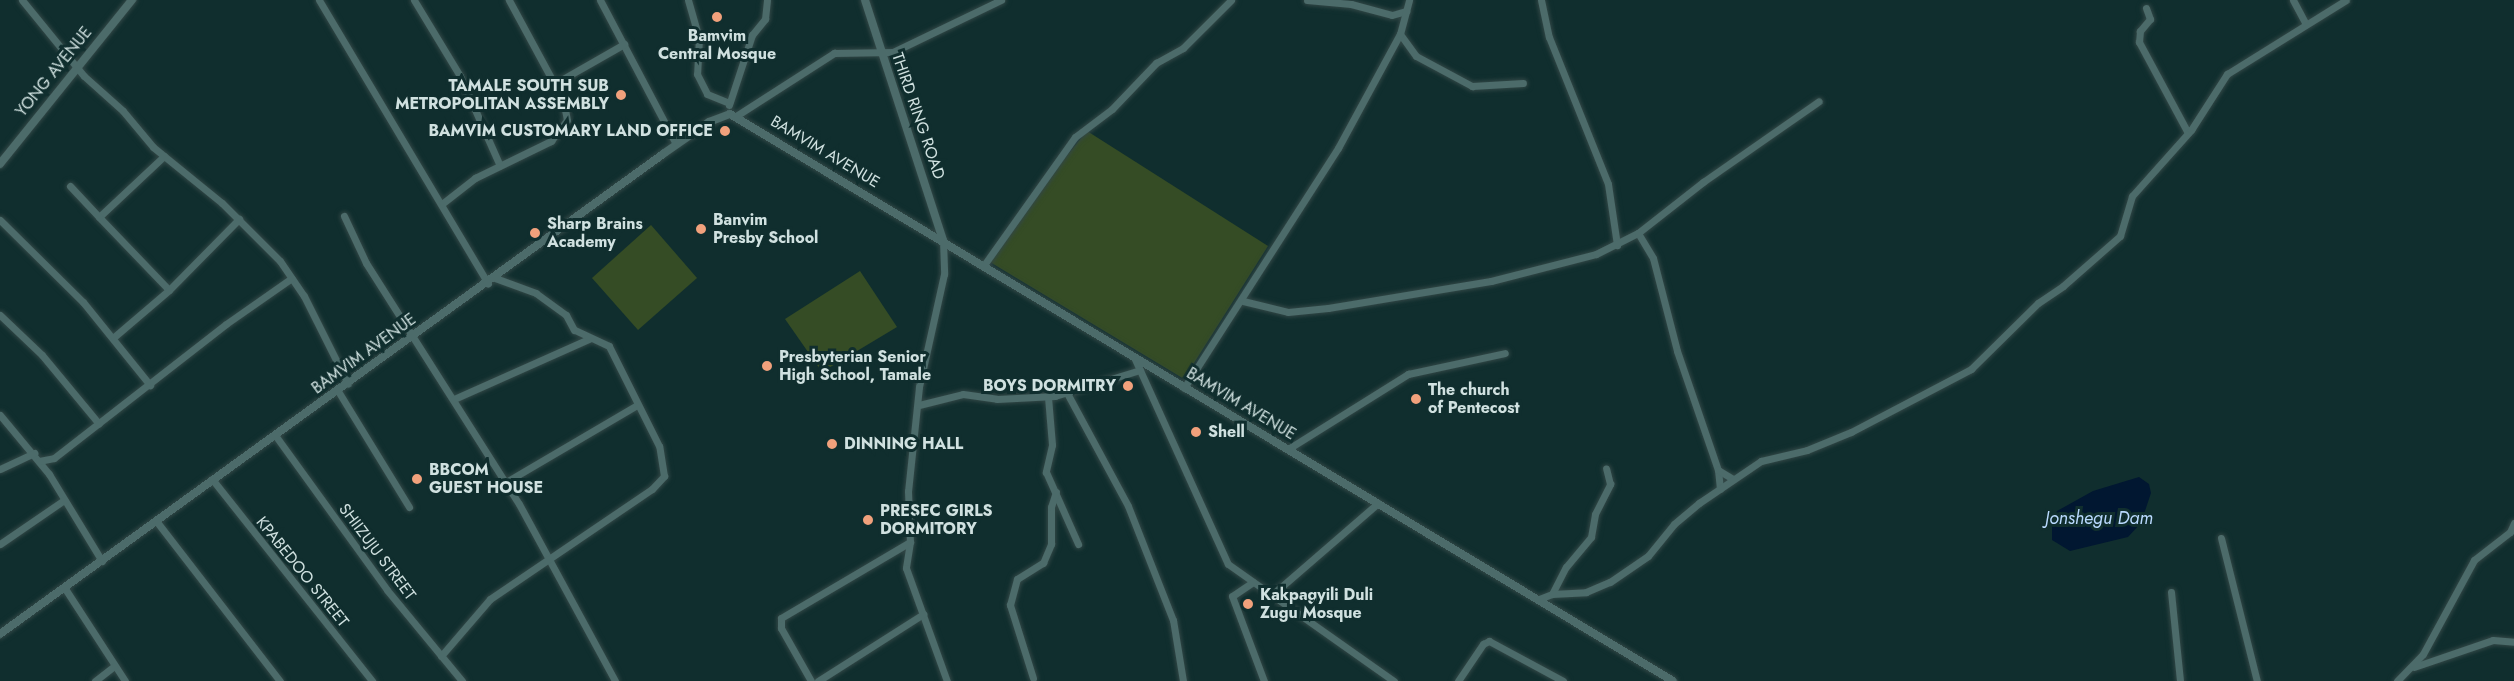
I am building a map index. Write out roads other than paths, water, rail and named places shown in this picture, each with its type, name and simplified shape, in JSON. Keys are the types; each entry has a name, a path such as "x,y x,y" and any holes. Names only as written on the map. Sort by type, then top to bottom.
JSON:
{"street":[{"path":"22,0 79,66 84,76 164,156 239,219 292,278 348,384"},
{"name":"YONG AVENUE","path":"1,159 132,0"},
{"path":"319,0 442,203 492,280 536,293 589,339 609,346 659,446 664,465 663,481 547,557 490,599 441,656"},
{"path":"414,0 460,76 500,166"},
{"path":"442,203 475,178 551,141 564,128 566,107 509,0"},
{"path":"600,0 676,144"},
{"path":"688,0 699,38 697,74 707,94 729,103"},
{"path":"767,0 765,19 752,35 729,103 733,115 828,56 880,53 919,42 1001,0"},
{"name":"THIRD RING ROAD","path":"865,0 880,53 943,240"},
{"path":"984,265 1075,137 1112,109 1156,63 1183,48 1231,0"},
{"path":"1306,0 1351,4 1392,15 1406,11"},
{"path":"1184,388 1215,335 1243,301 1305,204 1400,31 1409,0"},
{"path":"1541,0 1548,37 1608,184 1617,245"},
{"path":"2293,0 2306,23"},
{"path":"1539,599 1552,594 1586,592 1610,582 1648,556 1674,524 1733,479 1761,461 1807,450 1851,432 1971,369 2038,303 2063,286 2120,236 2132,196 2188,133 2227,74 2346,0"},
{"path":"2146,8 2150,19 2140,31 2139,42 2188,133"},
{"path":"1392,15 1416,56 1472,86 1523,83"},
{"path":"554,84 624,44"},
{"path":"1243,301 1288,312 1348,306 1491,281 1617,245 1638,233 1820,101"},
{"name":"BAMVIM AVENUE","path":"0,634 157,522 212,479 492,280 676,144 733,115 943,240 1184,388 1539,599 1668,680"},
{"path":"99,217 164,156"},
{"path":"70,186 169,290"},
{"path":"344,216 366,263 506,482 615,681"},
{"path":"114,337 169,290 239,219"},
{"path":"0,220 114,337 150,385"},
{"path":"1638,233 1651,251 1677,351 1718,471 1720,489"},
{"path":"943,240 944,274 919,387 919,405 908,491 910,542 906,568 947,681"},
{"path":"39,460 54,458 226,324 292,278"},
{"path":"0,315 42,355 99,424"},
{"path":"454,399 589,339"},
{"path":"1288,449 1408,374 1505,353"},
{"path":"1134,357 1227,564 1273,594 1304,620 1394,681"},
{"path":"919,405 933,399 963,394 997,399 1048,397 1067,393 1092,382 1140,370"},
{"path":"338,391 409,507"},
{"path":"1067,393 1128,506 1173,621 1184,681"},
{"path":"1048,397 1052,445 1046,472 1078,544"},
{"path":"506,482 637,405"},
{"path":"0,415 34,453 49,474 102,561"},
{"name":"SHIIZUJU STREET","path":"275,435 387,590 462,681"},
{"path":"0,469 34,453"},
{"path":"49,474 54,458"},
{"path":"1552,594 1568,566 1591,537 1595,514 1610,484 1606,468"},
{"path":"1718,471 1733,479"},
{"name":"KPABEDOO STREET","path":"212,479 372,681"},
{"path":"1031,680 1011,605 1017,579 1043,563 1051,544 1051,507 1056,492"},
{"path":"0,544 64,500"},
{"path":"1273,594 1378,502"},
{"path":"157,522 280,681"},
{"path":"2414,667 2474,560 2510,532 2514,523"},
{"path":"2221,538 2257,681"},
{"path":"811,681 781,628 781,618 910,542"},
{"path":"1252,582 1232,597 1264,681"},
{"path":"64,588 125,681"},
{"path":"2171,592 2180,681"},
{"path":"818,681 923,614"},
{"path":"2397,681 2414,667 2493,640 2514,642"},
{"path":"1458,681 1483,644 1490,641 1563,681"},
{"path":"95,681 114,666"}],"water":[{"name":"Jonshegu Dam","path":"2139,477 2149,484 2151,493 2141,523 2128,537 2070,551 2052,540 2052,519 2057,511 2093,491"}],"place":[{"name":"Bamvim Central Mosque","path":"717,17"},
{"name":"TAMALE SOUTH SUB METROPOLITAN ASSEMBLY","path":"621,95"},
{"name":"BAMVIM CUSTOMARY LAND OFFICE","path":"725,131"},
{"name":"Banvim Presby School","path":"701,229"},
{"name":"Sharp Brains Academy","path":"535,233"},
{"name":"Presbyterian Senior High School, Tamale","path":"767,366"},
{"name":"BOYS DORMITRY","path":"1128,386"},
{"name":"The church of Pentecost","path":"1416,399"},
{"name":"Shell","path":"1196,432"},
{"name":"DINNING HALL","path":"832,444"},
{"name":"BBCOM GUEST HOUSE","path":"417,479"},
{"name":"PRESEC GIRLS DORMITORY","path":"868,520"},
{"name":"Kakpagyili Duli Zugu Mosque","path":"1248,604"}]}
